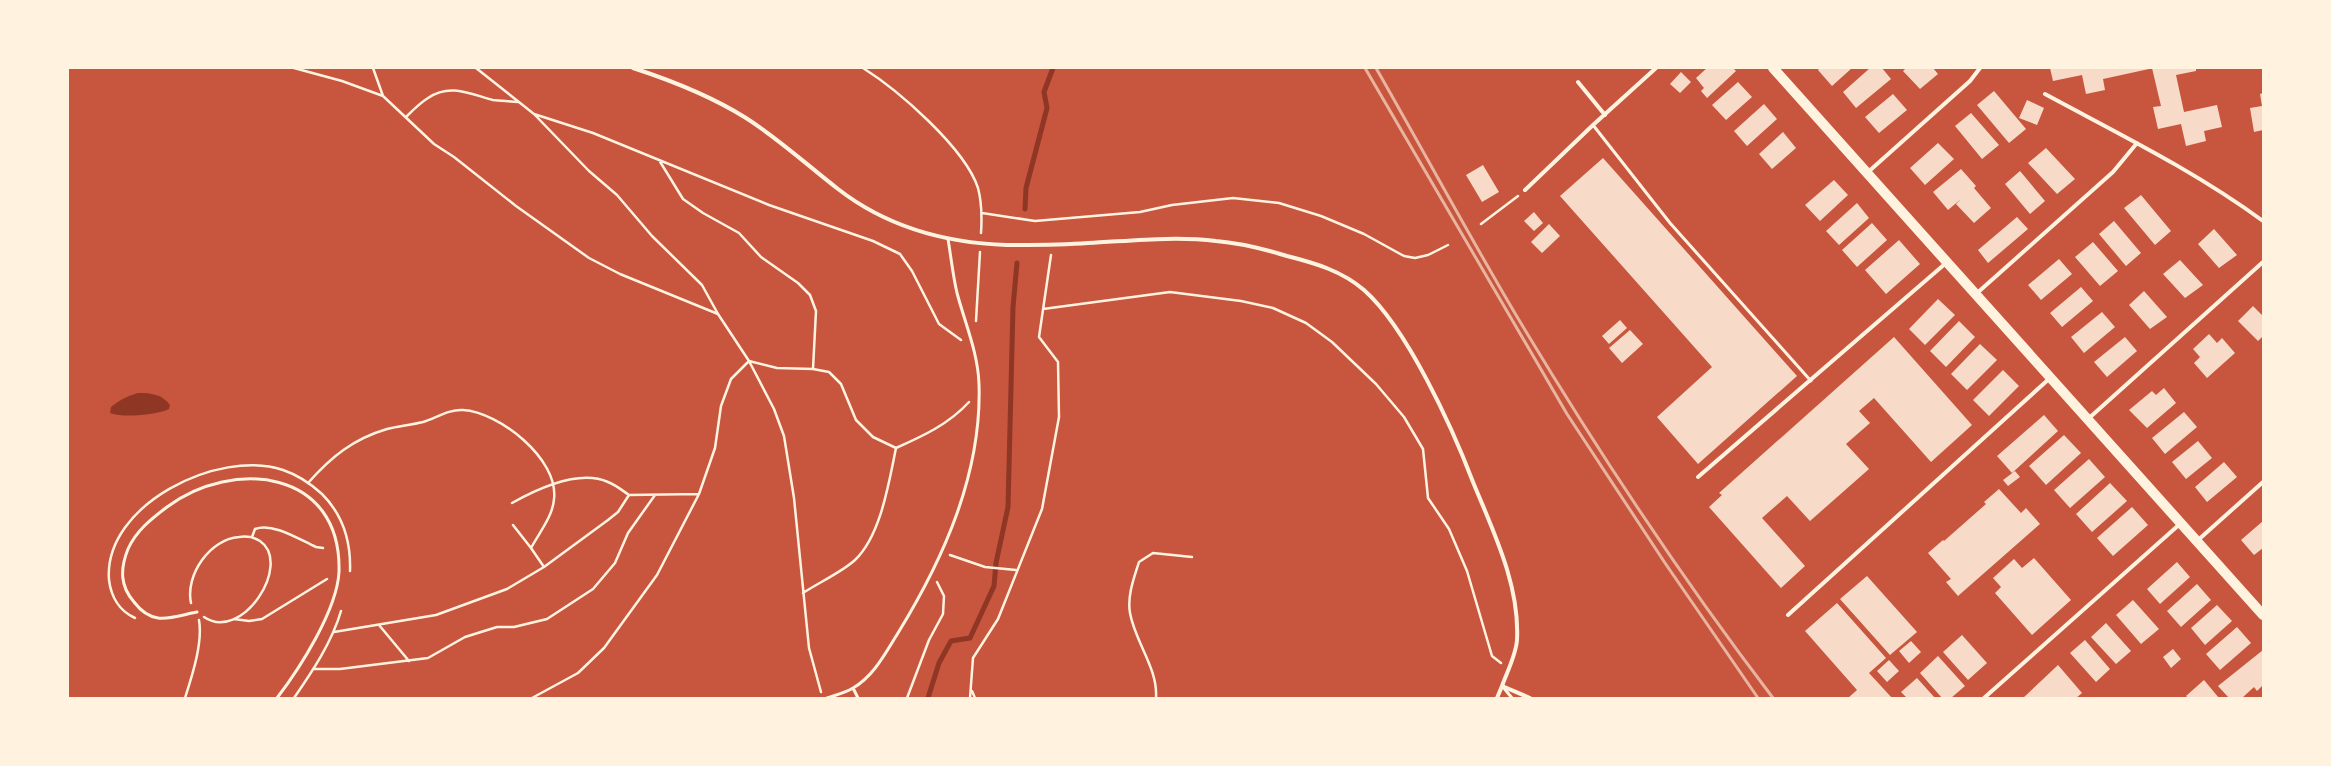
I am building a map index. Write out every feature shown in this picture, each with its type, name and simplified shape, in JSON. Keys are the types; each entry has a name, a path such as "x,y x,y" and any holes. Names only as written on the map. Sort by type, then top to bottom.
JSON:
{"main road":[{"path":"1773,68 2263,615"}],"street":[{"path":"633,68 685,86 722,103 748,119 839,190 869,210 913,231 948,240 981,244 1048,245 1180,239 1229,242 1272,251 1319,265 1343,275 1366,292 1397,330 1424,376 1472,477 1496,539 1509,579 1517,624 1517,642 1497,698"},
{"path":"1525,190 1593,125 1606,115 1656,68"},
{"path":"1867,173 1970,81 1980,68"},
{"path":"1578,82 1606,115"},
{"path":"2045,94 2137,143 2212,186 2263,221"},
{"path":"1976,294 2113,172 2137,143"},
{"path":"1698,477 1947,262"},
{"path":"2088,419 2263,262"},
{"path":"1788,615 2051,378"},
{"path":"2197,541 2263,482"},
{"path":"1984,698 2181,523"},
{"path":"1502,686 1530,698"}],"lane":[{"path":"1593,125 1670,223 1811,381"},
{"path":"827,698 853,688 873,671 916,604 942,555 957,517 974,449 977,430 979,392 973,348 957,292 948,240"},
{"path":"197,612 158,620 148,615 135,604 126,592 122,581 125,558 130,546 146,524 174,502 202,489 239,479 272,480 298,489 314,501 327,519 337,546 338,574 330,605 311,647 277,698"},
{"path":"1502,686 1512,698"},
{"path":"853,688 858,698"}],"path":[{"path":"294,68 342,81 383,96 407,116 417,130 434,144 454,157 516,206 588,258 620,274 718,314"},
{"path":"373,68 383,96"},
{"path":"476,68 534,114 589,171 617,195 652,236 702,285 718,314 749,361 768,397 784,436 794,498 802,593 809,648 823,698"},
{"path":"863,68 898,93 952,146 967,165 977,187 982,213 982,226"},
{"path":"407,116 427,98 439,92 450,90 461,90 494,100 519,102"},
{"path":"534,114 593,133 769,205 873,241 900,254 912,271 939,324 973,348"},
{"path":"658,160 683,199 703,213 739,233 761,257 798,282 810,295 816,311 813,369"},
{"path":"1481,224 1525,190"},
{"path":"982,213 1035,221 1140,212 1233,198 1278,203 1321,216 1364,234 1404,256 1415,258 1428,255 1448,245"},
{"path":"970,698 972,690 973,658 998,619 1016,570 1042,510 1059,417 1058,362 1040,336 1051,257 1048,245"},
{"path":"973,348 980,258"},
{"path":"1044,309 1170,292 1241,301 1273,308 1306,323 1332,342 1376,384 1404,417 1423,449 1428,498 1449,529 1467,571 1492,656 1508,669"},
{"path":"749,361 777,368 813,369 829,372 841,384 856,420 873,437 896,448 931,433 959,413 979,392"},
{"path":"532,698 578,673 604,648 657,575 699,494 715,448 721,406 731,379 749,361"},
{"path":"308,483 328,461 346,446 367,436 389,429 412,425 446,412 463,410 482,414 520,436 546,467 553,483 555,498 551,510 531,548"},
{"path":"802,593 855,560 867,544 875,526 887,489 896,448"},
{"path":"158,620 138,619 128,615 118,605 110,590 109,569 113,549 133,517 146,505 181,483 218,469 234,466 267,467 282,470 308,483 328,500 343,524 349,548 350,576"},
{"path":"512,503 538,488 553,483 588,478 608,481 630,495 699,494"},
{"path":"333,632 436,615 507,590 544,567 608,520 618,512 630,495"},
{"path":"313,669 340,669 410,662 428,658 465,637 496,627 514,627 547,619 593,589 615,563 628,533 655,495"},
{"path":"513,525 544,567"},
{"path":"252,538 255,529 264,527 273,529 316,547 323,548"},
{"path":"230,538 252,538 260,541 270,558 270,571 266,585 259,598 242,615 221,624 211,622 197,612 191,603 189,592 203,559 211,548 230,538"},
{"path":"1156,698 1157,685 1130,613 1131,587 1139,562 1153,553 1192,557"},
{"path":"942,555 953,554 985,567 1016,570"},
{"path":"907,698 929,640 944,614 945,606 941,587 931,574"},
{"path":"233,619 249,621 262,619 324,581"},
{"path":"294,698 313,669 333,632 342,608"},
{"path":"185,698 193,671 200,628 197,612"},
{"path":"379,625 410,662"},
{"path":"972,690 975,698"}],"shaded area":[{"path":"138,393 160,396 170,405 169,409 156,413 140,415 116,415 110,413 111,407 121,400"}],"building":[{"path":"1707,68 1733,68 1736,71 1707,98 1701,91 1704,88 1696,78"},
{"path":"1820,68 1852,68 1832,86 1818,70"},
{"path":"1870,68 1882,68 1891,79 1856,108 1843,92"},
{"path":"1906,68 1933,68 1938,74 1920,89 1903,71"},
{"path":"2050,68 2149,69 2103,79 2105,90 2086,94 2082,75 2053,81"},
{"path":"2152,68 2196,68 2196,71 2176,75 2184,112 2217,105 2222,127 2204,131 2206,141 2186,146 2181,124 2158,129 2153,107 2161,106"},
{"path":"1681,72 1691,82 1680,93 1670,84"},
{"path":"1738,82 1752,97 1726,120 1712,105"},
{"path":"1994,91 2026,129 2009,143 1977,105"},
{"path":"2263,93 2263,130 2254,132 2250,108 2262,106 2260,94"},
{"path":"1893,94 1907,110 1879,133 1865,117"},
{"path":"2027,100 2044,108 2037,125 2019,118"},
{"path":"1764,104 1777,119 1747,146 1734,131"},
{"path":"1971,113 1999,145 1982,159 1955,126"},
{"path":"1783,132 1796,148 1772,169 1759,154"},
{"path":"1938,143 1954,159 1925,185 1910,168"},
{"path":"2046,148 2075,179 2057,194 2028,163"},
{"path":"1603,158 1797,376 1698,464 1657,417 1712,367 1560,196"},
{"path":"1483,165 1499,192 1482,202 1466,175"},
{"path":"1961,169 1976,186 1974,188 1991,208 1974,223 1956,204 1961,199 1948,210 1933,192"},
{"path":"2020,171 2045,201 2030,214 2005,184"},
{"path":"1834,180 1848,195 1820,221 1805,205"},
{"path":"2141,195 2171,231 2155,245 2124,208"},
{"path":"1857,203 1869,218 1839,245 1826,231"},
{"path":"1534,212 1543,223 1534,231 1524,221"},
{"path":"2017,217 2028,229 1988,263 1978,250"},
{"path":"2114,221 2141,253 2126,266 2099,234"},
{"path":"1872,223 1887,240 1857,267 1842,250"},
{"path":"1549,224 1560,236 1542,253 1531,242"},
{"path":"2214,229 2237,255 2219,268 2198,244"},
{"path":"1899,240 1920,264 1886,294 1865,270"},
{"path":"2093,242 2118,271 2100,286 2075,257"},
{"path":"2059,259 2072,274 2041,300 2028,285"},
{"path":"2180,260 2203,285 2185,298 2163,274"},
{"path":"2081,287 2093,301 2062,327 2050,313"},
{"path":"2144,291 2167,317 2150,329 2129,305"},
{"path":"1938,299 1955,315 1925,345 1909,329"},
{"path":"2253,306 2263,316 2263,336 2258,341 2238,321"},
{"path":"2102,312 2115,327 2084,353 2071,337"},
{"path":"1620,320 1627,328 1609,344 1602,336"},
{"path":"1959,321 1975,337 1946,367 1930,351"},
{"path":"1630,330 1643,344 1622,363 1609,348"},
{"path":"2209,334 2217,343 2222,338 2235,353 2207,378 2194,363 2200,357 2193,349"},
{"path":"1894,337 1972,425 1931,462 1874,398 1859,411 1870,423 1846,444 1869,469 1810,521 1787,496 1762,518 1805,566 1781,588 1709,507 1722,495 1719,493"},
{"path":"2125,337 2137,351 2107,377 2094,362"},
{"path":"1980,344 1997,360 1967,390 1951,374"},
{"path":"2003,370 2019,386 1989,416 1973,400"},
{"path":"2164,388 2176,403 2147,428 2129,410 2152,391 2156,395"},
{"path":"2184,412 2197,427 2165,454 2152,438"},
{"path":"2044,415 2058,431 2012,473 1997,456"},
{"path":"2064,435 2081,453 2046,485 2029,466"},
{"path":"2198,441 2212,458 2186,479 2172,462"},
{"path":"2089,459 2105,477 2070,508 2054,490"},
{"path":"2224,462 2237,477 2207,502 2195,487"},
{"path":"2015,471 2020,477 2008,486 2003,480"},
{"path":"2110,483 2127,501 2092,532 2076,514"},
{"path":"1999,489 2021,513 2026,508 2040,524 1958,596 1946,582 1951,579 1928,553 1986,504 1984,502"},
{"path":"2132,507 2148,525 2113,556 2097,538"},
{"path":"2263,521 2263,548 2254,555 2241,540"},
{"path":"2034,558 2071,600 2032,635 1995,593 2001,587 1993,578 2014,559 2022,568"},
{"path":"2177,562 2190,577 2160,604 2147,589"},
{"path":"1867,576 1917,632 1890,655 1840,599"},
{"path":"2197,584 2211,600 2181,627 2167,611"},
{"path":"2133,600 2159,629 2141,644 2116,615"},
{"path":"1837,603 1886,658 1869,673 1892,698 1848,698 1857,690 1805,631"},
{"path":"2217,605 2232,621 2205,645 2191,628"},
{"path":"2106,623 2131,651 2116,664 2091,637"},
{"path":"2237,627 2251,643 2220,670 2206,654"},
{"path":"1962,635 1987,663 1968,680 1943,652"},
{"path":"2085,640 2110,669 2096,682 2070,653"},
{"path":"1911,641 1921,652 1909,663 1899,651"},
{"path":"2173,649 2181,659 2171,668 2163,657"},
{"path":"2263,650 2263,685 2257,691 2254,687 2242,698 2229,698 2218,686"},
{"path":"1938,656 1965,686 1951,698 1942,698 1920,673"},
{"path":"1889,660 1899,671 1887,682 1877,671"},
{"path":"2058,665 2082,693 2076,698 2023,698"},
{"path":"1917,678 1935,698 1907,698 1901,692"},
{"path":"2204,680 2219,698 2188,698 2186,696"}],"waterway":[{"path":"1025,209 1026,188 1047,108 1044,92 1053,68"},
{"path":"928,698 939,663 951,641 970,638 994,586 996,563 1008,507 1013,307 1017,263"}],"railway":[{"path":"1365,68 1567,414 1665,563 1758,698"},
{"path":"1376,68 1498,284 1576,413 1672,558 1738,652 1773,698"}]}
